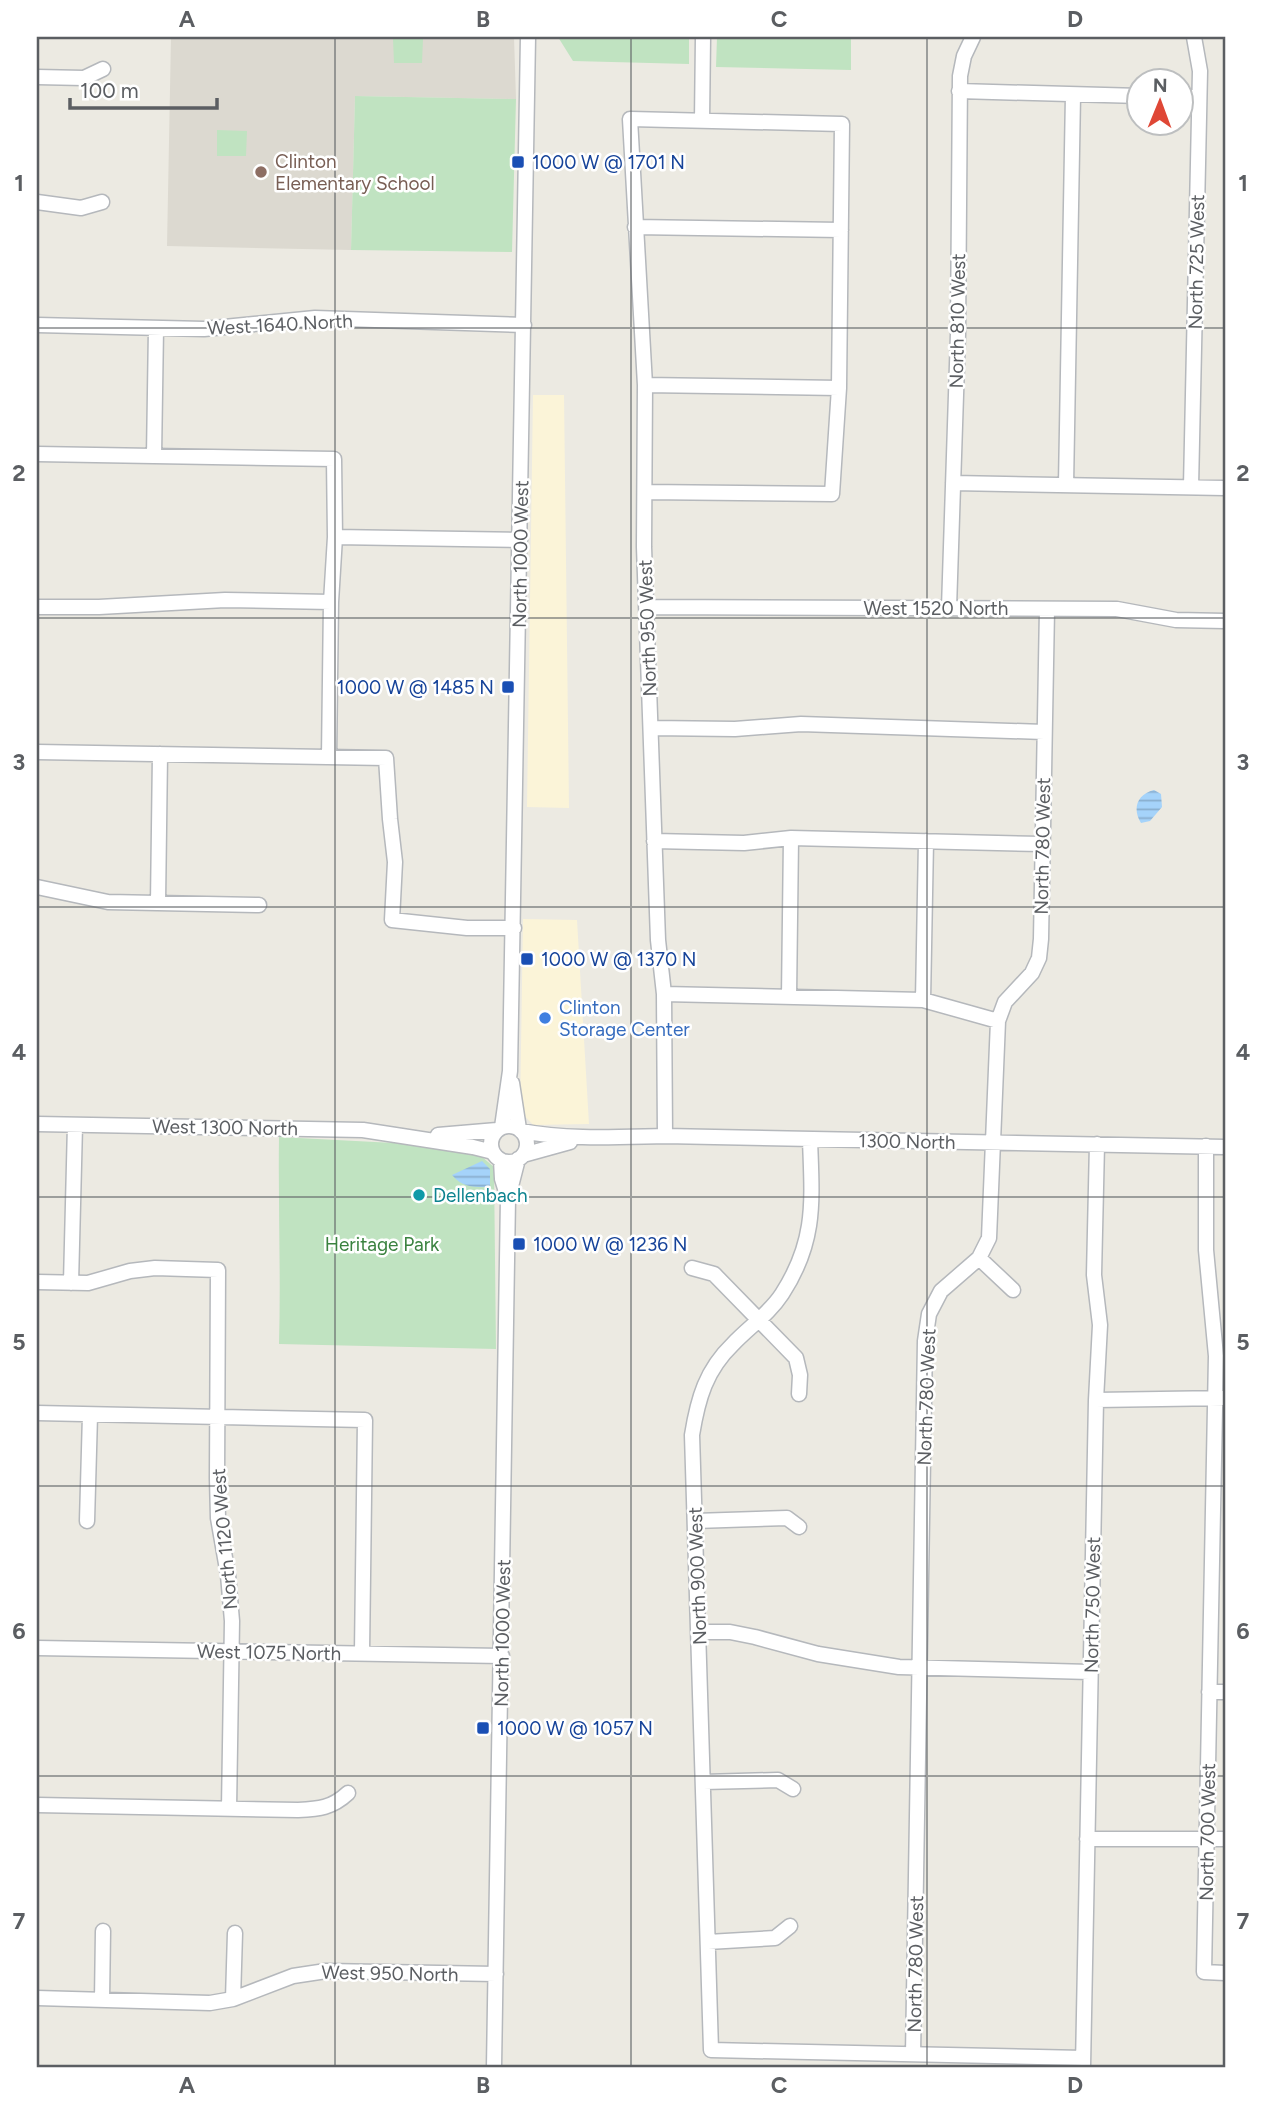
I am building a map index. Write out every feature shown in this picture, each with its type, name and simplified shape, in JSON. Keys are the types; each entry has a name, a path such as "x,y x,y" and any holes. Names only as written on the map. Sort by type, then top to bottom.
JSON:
{"street":[{"name":"North 1000 West","path":"499,1129 510,1071 514,928 528,37"},
{"path":"645,492 832,494 839,388 842,124 702,121 703,37"},
{"name":"North 810 West","path":"949,608 958,334 960,91 964,57 973,37"},
{"name":"North 725 West","path":"1191,487 1200,71 1194,37"},
{"path":"37,77 84,78 103,69"},
{"path":"960,91 1126,96"},
{"path":"1066,485 1073,95"},
{"name":"North 950 West","path":"665,1136 664,994 658,940 646,607 645,385 630,119 702,121"},
{"path":"37,202 81,208 102,202"},
{"path":"635,227 841,230"},
{"name":"West 1640 North","path":"37,325 234,327 315,318 524,325"},
{"path":"154,456 156,328"},
{"path":"645,385 839,388"},
{"path":"37,454 334,459 335,537 331,602 329,757"},
{"path":"953,483 1225,488"},
{"path":"335,537 520,540"},
{"path":"37,607 99,607 213,601 331,602"},
{"name":"West 1520 North","path":"646,607 1117,609 1176,620 1225,621"},
{"name":"North 780 West","path":"914,2054 925,1340 929,1314 941,1291 979,1258 989,1238 992,1221 998,1021 1005,1002 1032,973 1039,958 1046,609"},
{"path":"650,729 735,729 802,724 1044,732"},
{"path":"37,752 386,758 395,862 393,920 467,928 514,928"},
{"path":"158,903 160,754"},
{"path":"654,841 744,843 791,838 1041,844"},
{"path":"789,997 791,838"},
{"path":"923,1000 926,841"},
{"path":"37,887 108,902 258,905"},
{"path":"664,994 923,1000 998,1021"},
{"name":"North 1000 West","path":"510,1071 520,1130"},
{"name":"West 1300 North","path":"37,1124 363,1130 412,1136 497,1156"},
{"path":"37,1282 71,1283 75,1125"},
{"path":"509,1126 520,1130 527,1144 521,1157 513,1161 497,1156 491,1141 499,1129 509,1126"},
{"name":"West 1300 North","path":"412,1136 499,1129"},
{"name":"1300 North","path":"520,1130 544,1136 588,1138 665,1136 1225,1146"},
{"name":"1300 North","path":"521,1157 588,1138"},
{"name":"North 900 West","path":"810,1139 812,1214 805,1247 780,1297 731,1345 710,1372 698,1399 692,1435 711,2050 914,2054"},
{"name":"North 750 West","path":"1083,2063 1096,1400 1100,1325 1094,1275 1097,1144"},
{"name":"North 700 West","path":"1206,1146 1206,1250 1220,1398 1219,1551 1209,1692 1204,1972 1225,1973"},
{"name":"North 1000 West","path":"497,1156 508,1198"},
{"name":"North 1000 West","path":"494,2067 508,1198 521,1157"},
{"path":"979,1258 1013,1290"},
{"name":"North 1120 West","path":"71,1283 88,1283 130,1271 155,1268 218,1270 218,1518 228,1575 232,1621 229,1809"},
{"path":"692,1268 714,1274 796,1358 800,1375 799,1394"},
{"path":"1096,1400 1220,1398"},
{"path":"37,1413 365,1420 362,1653"},
{"path":"88,1521 90,1415"},
{"path":"695,1521 787,1518 799,1527"},
{"path":"699,1632 730,1632 818,1654 899,1667 1090,1672"},
{"name":"West 1075 North","path":"37,1648 502,1656"},
{"path":"1209,1692 1225,1692"},
{"path":"703,1782 778,1780 793,1788"},
{"path":"37,1805 322,1809 336,1804 348,1793"},
{"path":"1087,1839 1225,1839"},
{"path":"708,1942 775,1938 790,1926"},
{"path":"102,2000 103,1931"},
{"path":"233,1999 235,1933"},
{"name":"West 950 North","path":"37,1998 210,2003 233,1999 310,1972 496,1974"},
{"path":"914,2054 1083,2063"}],"shaded area":[{"name":"Clinton Elementary School","path":"171,37 514,37 516,99 355,96 351,250 167,246"},
{"path":"533,395 564,395 569,808 527,807"},
{"path":"523,919 577,920 589,1124 533,1125 520,1111"}],"green space":[{"path":"558,37 689,37 689,64 573,61"},
{"path":"717,37 851,37 851,70 716,67"},
{"path":"393,39 423,39 422,63 394,63"},
{"path":"355,96 516,99 512,252 351,250"},
{"path":"217,130 247,131 246,156 217,156"},
{"name":"Heritage Park","path":"279,1137 413,1144 475,1151 494,1167 496,1349 279,1344"}],"water":[{"path":"1154,790 1161,794 1162,807 1150,821 1141,823 1137,813 1138,803 1144,795"},
{"path":"482,1161 490,1169 490,1187 465,1185 452,1175"}],"place":[{"name":"1000 W @ 1701 N","path":"518,162"},
{"name":"Clinton Elementary School","path":"261,172"},
{"name":"1000 W @ 1485 N","path":"508,687"},
{"name":"1000 W @ 1370 N","path":"527,959"},
{"name":"Clinton Storage Center","path":"545,1018"},
{"name":"Dellenbach","path":"419,1195"},
{"name":"1000 W @ 1236 N","path":"519,1244"},
{"name":"1000 W @ 1057 N","path":"483,1728"}]}
